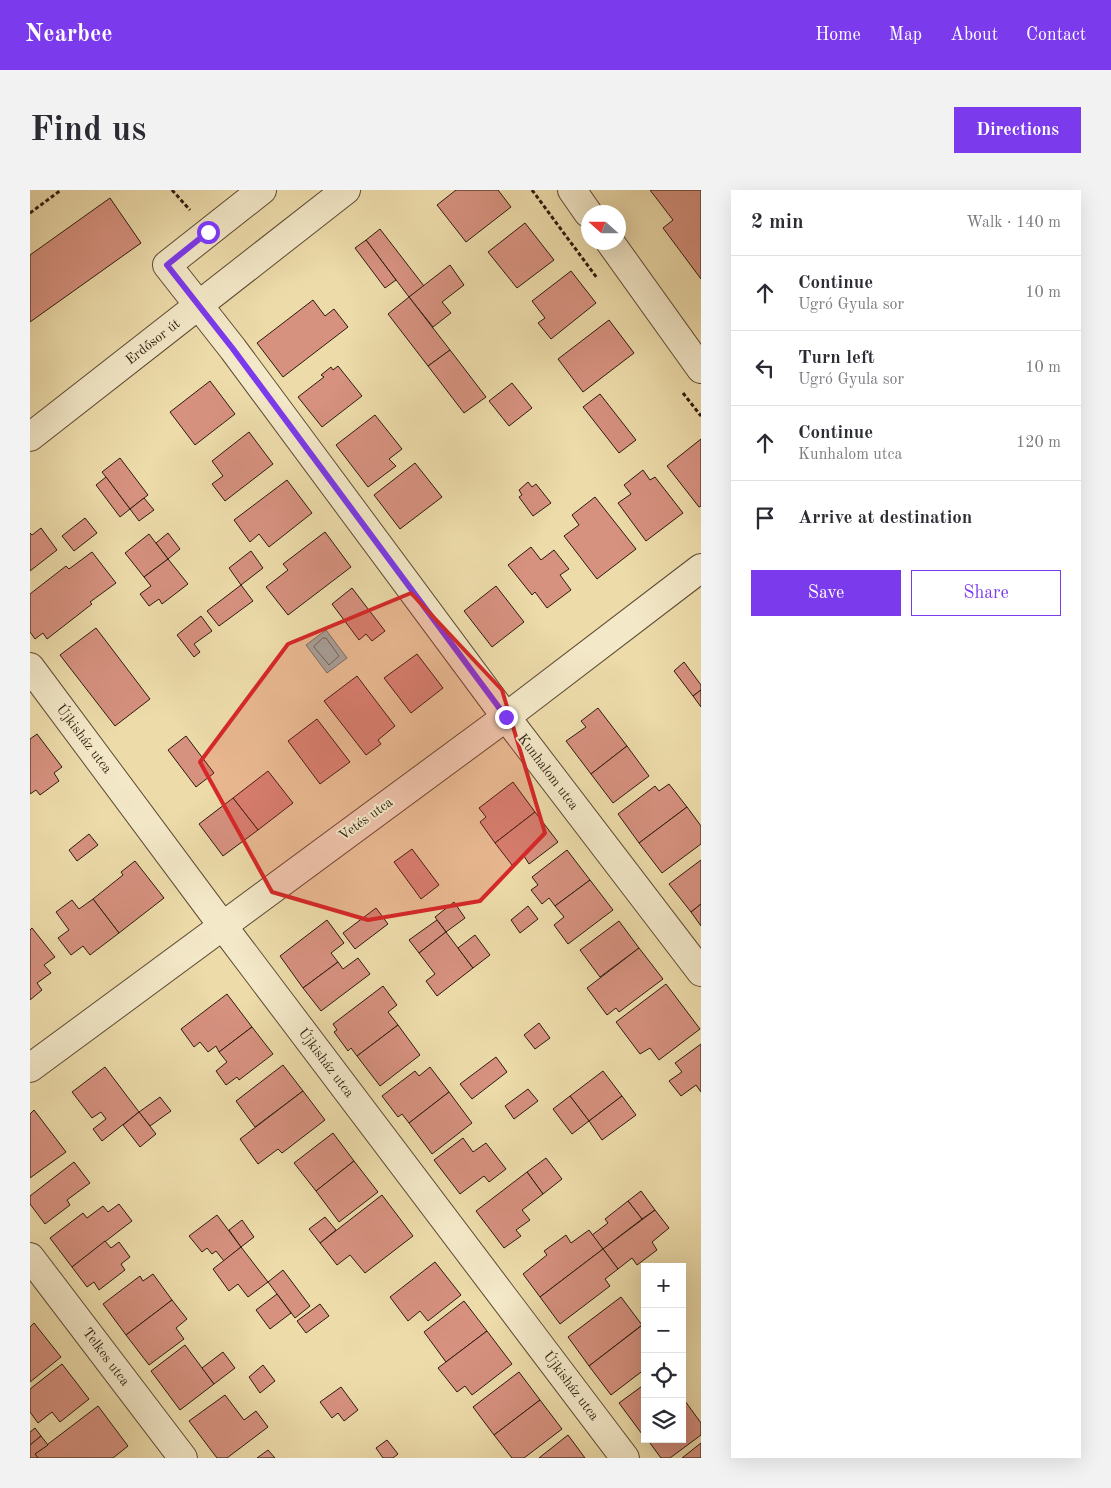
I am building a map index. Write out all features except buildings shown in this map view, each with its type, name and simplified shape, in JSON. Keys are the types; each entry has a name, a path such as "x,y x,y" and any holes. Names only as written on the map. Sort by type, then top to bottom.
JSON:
{"street":[{"name":"Kunhalom utca","path":"262,190 167,265 506,717 701,972"},
{"name":"Erdősor út","path":"30,437 346,190"},
{"path":"572,190 582,205"},
{"path":"616,250 701,369"},
{"name":"Vetés utca","path":"30,1068 506,717 701,568"},
{"name":"Újkisház utca","path":"30,667 222,925 625,1458"},
{"name":"Telkes utca","path":"30,1257 183,1458"}],"path":[{"path":"30,213 61,190"}],"highlighted area":[{"path":"411,593 502,690 545,833 480,901 368,920 272,892 200,762 288,644"}],"water":[{"path":"326,630 347,658 327,673 306,645"}],"route":[{"path":"208,232 167,265 233,349 506,717"}]}
